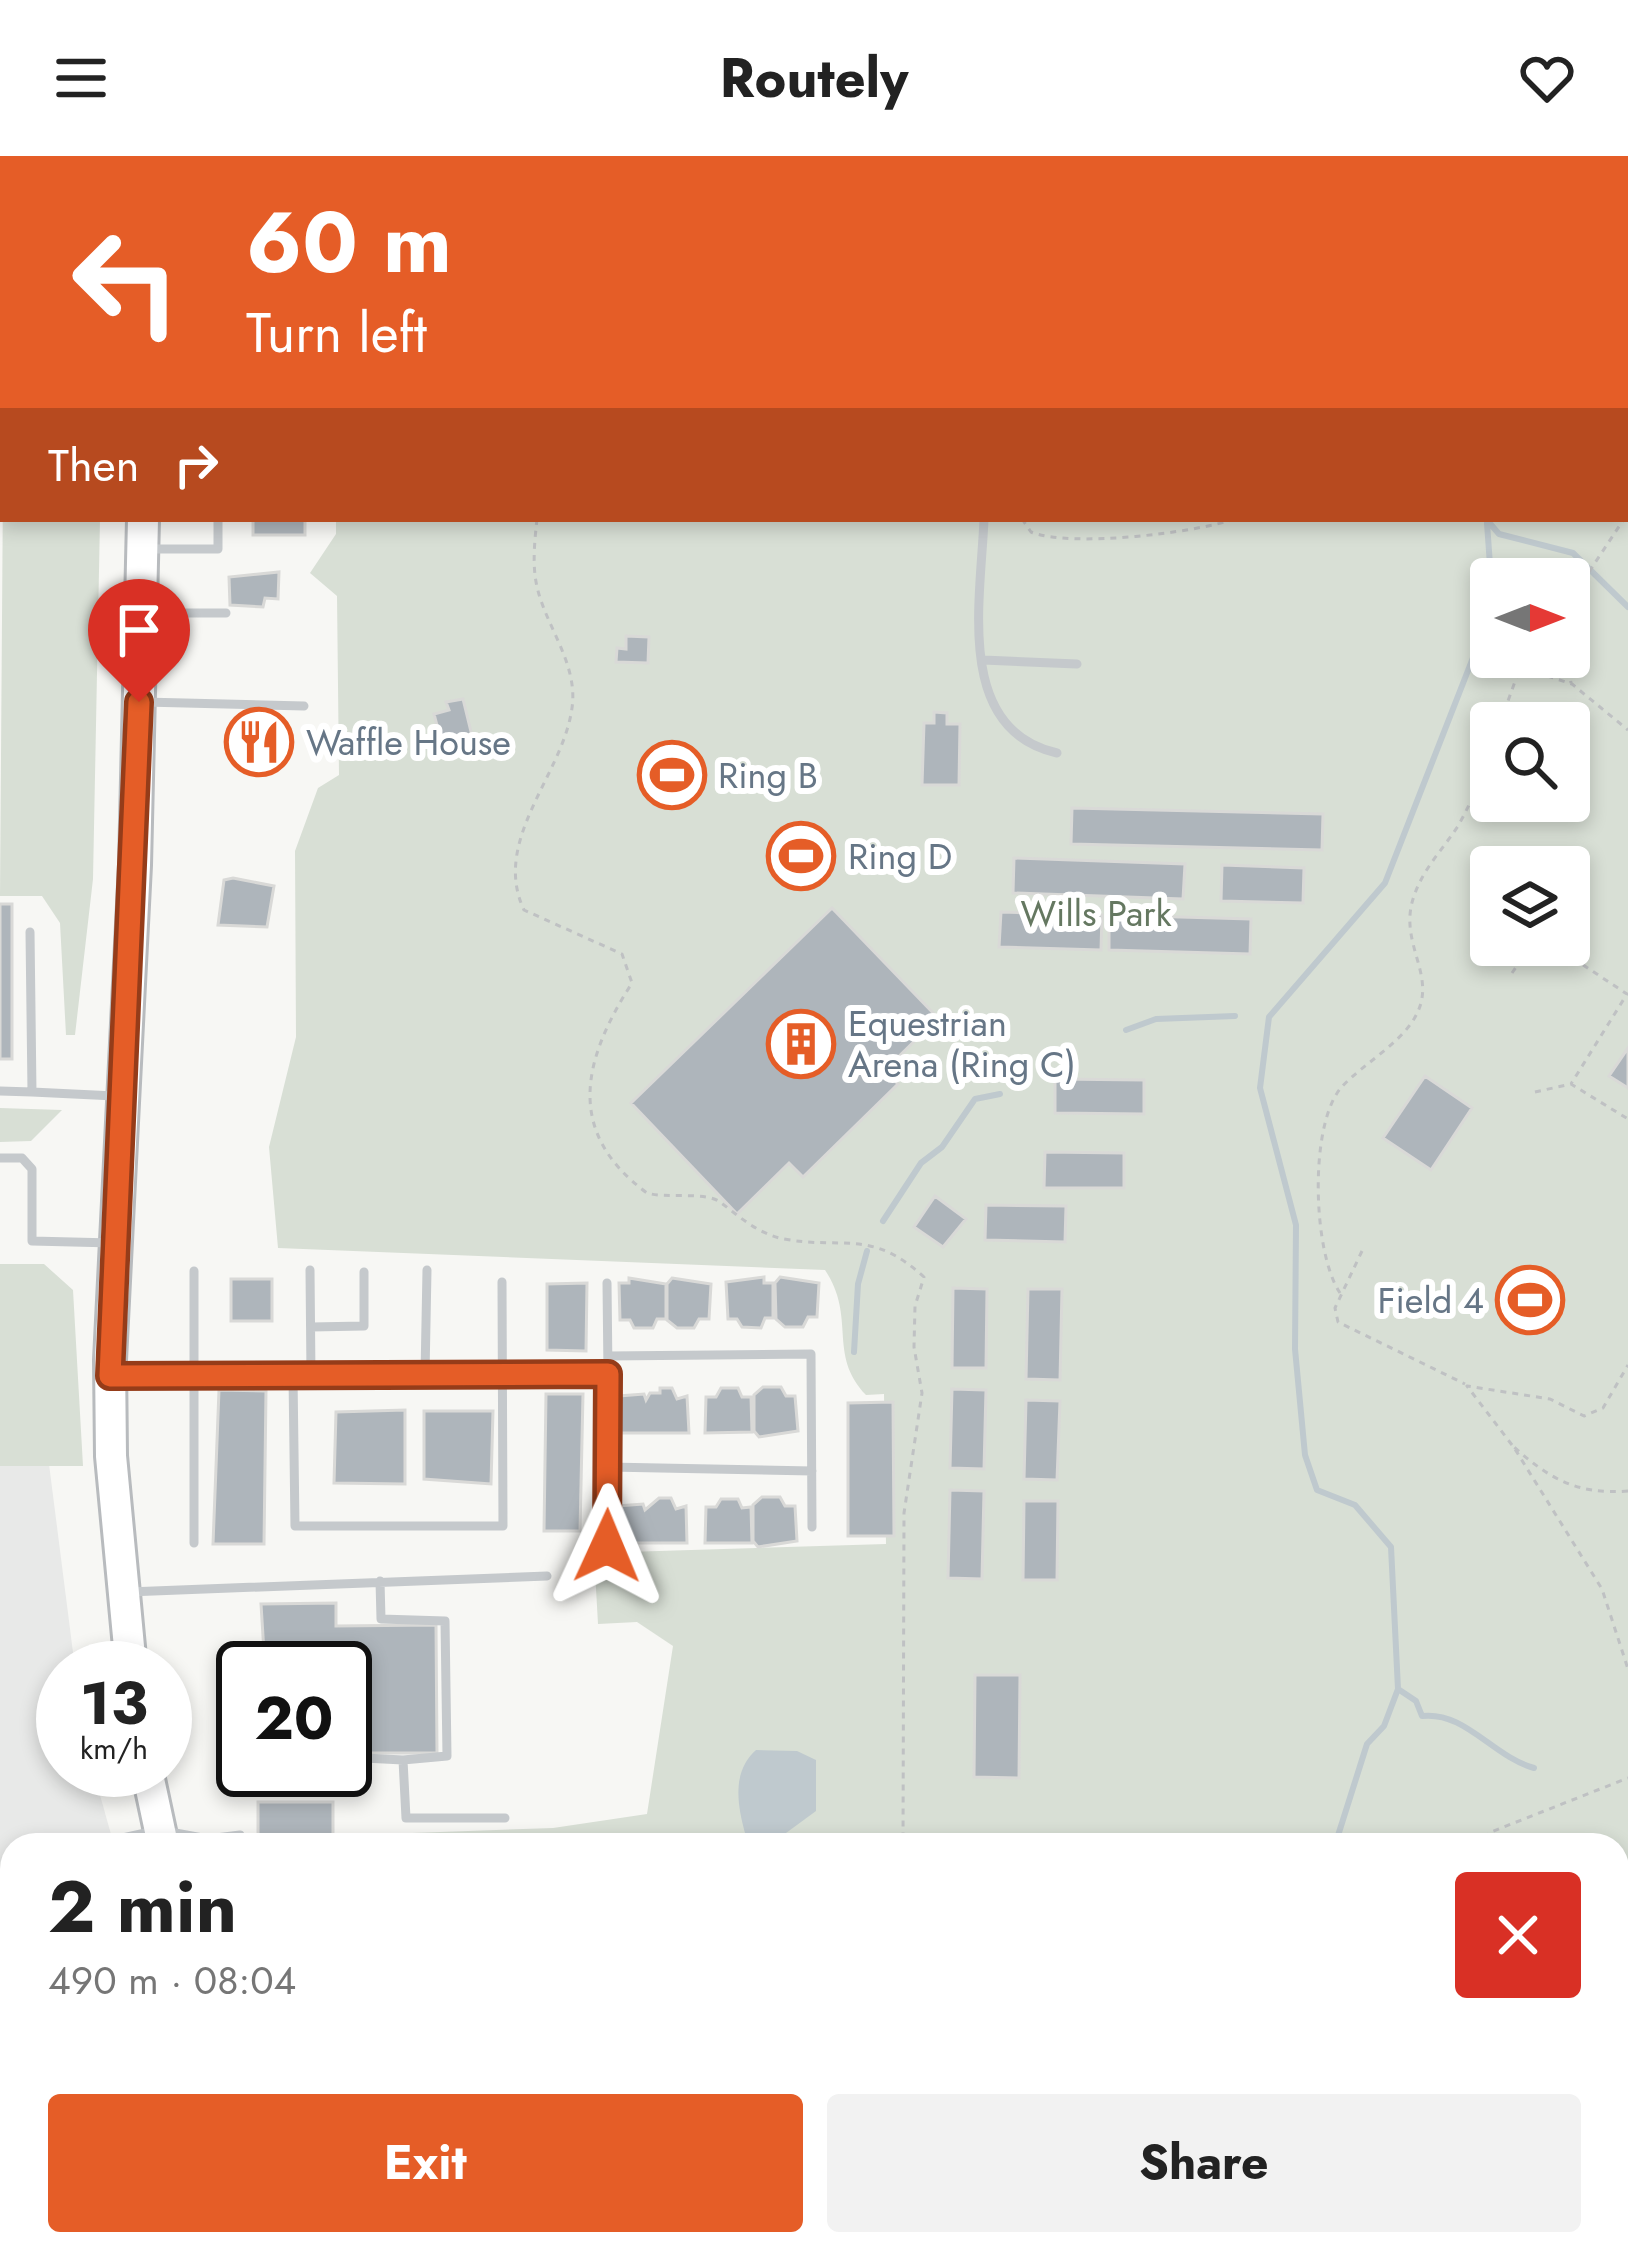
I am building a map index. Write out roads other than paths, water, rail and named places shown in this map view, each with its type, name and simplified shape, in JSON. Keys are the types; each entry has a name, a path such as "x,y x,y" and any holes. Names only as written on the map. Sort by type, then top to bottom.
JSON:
{"highway":[{"path":"128,1641 110,1376 142,534"},
{"path":"153,1797 160,1833"}],"lane":[{"path":"142,534 218,549 218,522"},
{"path":"984,522 982,660 993,713 1017,737 1057,753"},
{"path":"140,614 226,613"},
{"path":"982,660 1077,664"},
{"path":"139,702 304,706"},
{"path":"30,932 32,1092"},
{"path":"0,1090 121,1096"},
{"path":"0,1158 22,1158 32,1169 32,1241 113,1243"},
{"path":"310,1270 311,1375"},
{"path":"425,1375 427,1270"},
{"path":"194,1271 194,1543"},
{"path":"310,1327 364,1326 364,1272"},
{"path":"292,1376 295,1526 503,1526 502,1282"},
{"path":"607,1283 607,1546"},
{"path":"608,1356 811,1354 812,1527"},
{"path":"110,1376 608,1374"},
{"path":"608,1467 812,1471"},
{"path":"123,1592 547,1576"},
{"path":"372,1758 447,1756 445,1621 381,1619 380,1581"},
{"path":"403,1760 406,1818 506,1818"}],"waterway":[{"path":"1489,522 1499,534 1573,553 1628,607"},
{"path":"1487,523 1490,558"},
{"path":"1339,1833 1367,1744 1384,1726 1398,1689 1391,1547 1355,1505 1317,1490 1305,1455 1295,1349 1296,1225 1260,1088 1269,1017 1385,883 1470,665"},
{"path":"1126,1030 1156,1019 1235,1016"},
{"path":"883,1221 921,1163 942,1147 975,1099 1000,1094"},
{"path":"854,1352 858,1284 867,1251"},
{"path":"1398,1689 1416,1701 1422,1716 1452,1720 1534,1768"}],"place":[{"name":"Waffle House","path":"259,742"},
{"name":"Ring B","path":"672,775"},
{"name":"Ring D","path":"801,856"},
{"name":"Equestrian Arena (Ring C)","path":"801,1044"},
{"name":"Field 4","path":"1530,1300"}],"park label":[{"name":"Wills Park","path":"1096,913"}]}
